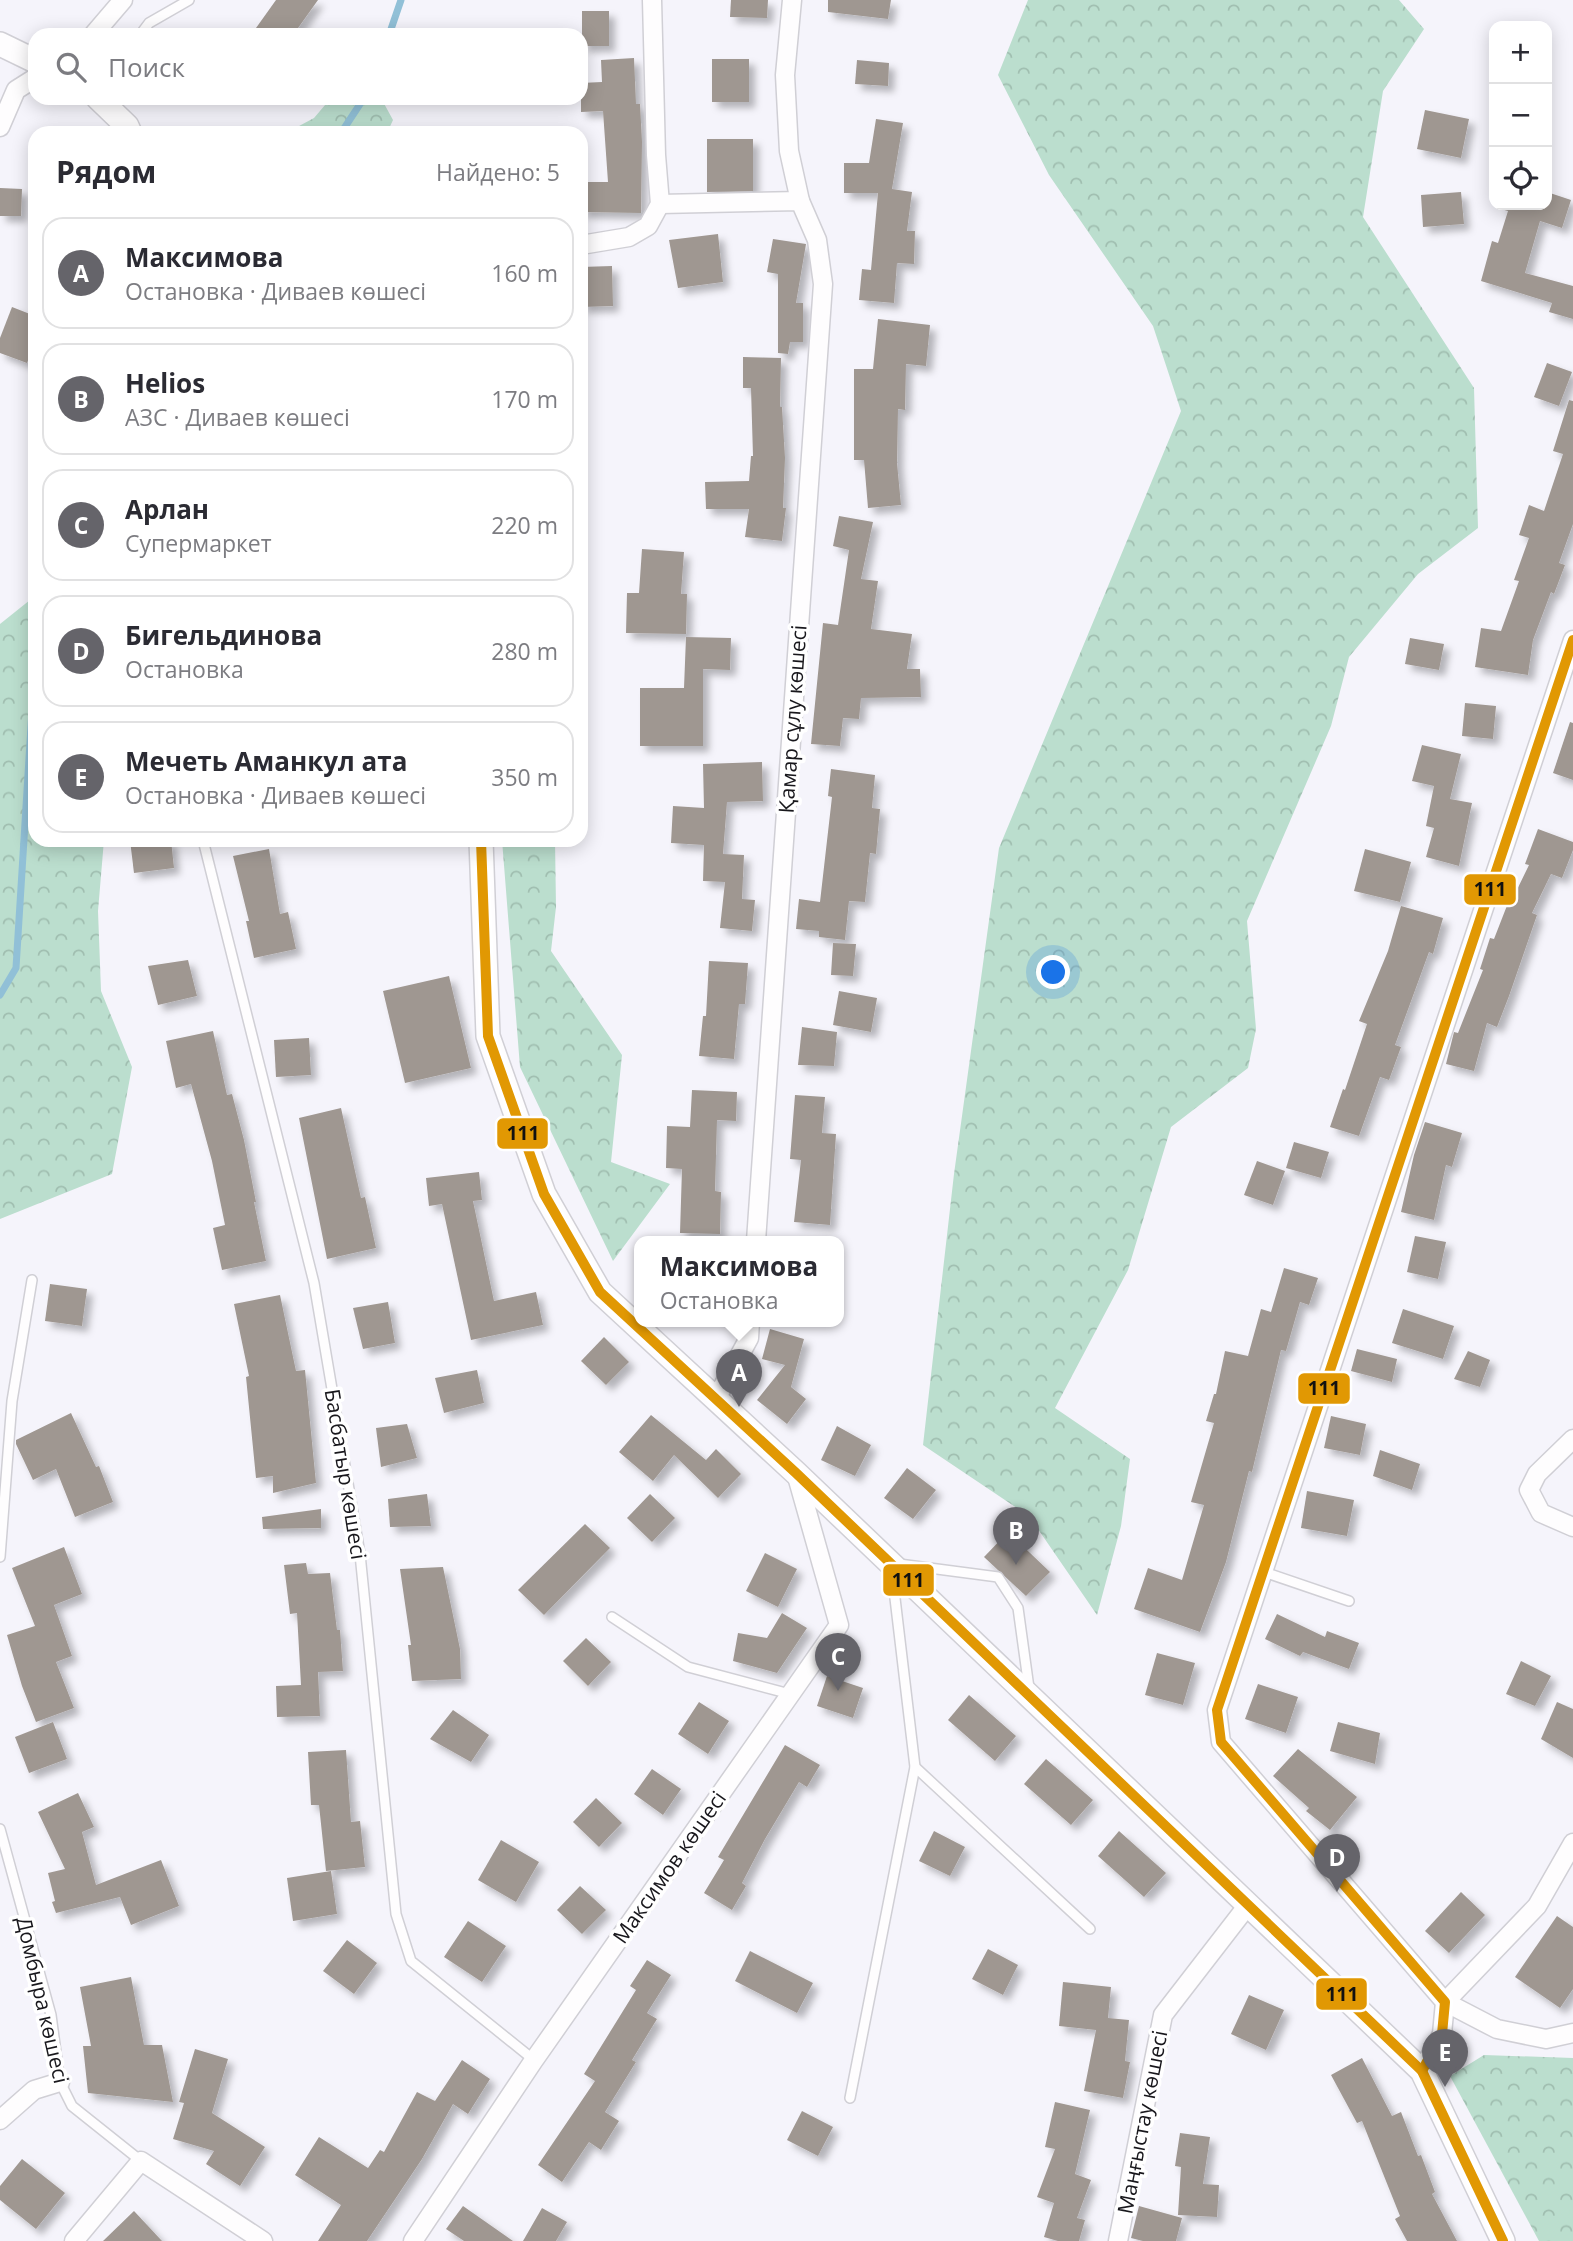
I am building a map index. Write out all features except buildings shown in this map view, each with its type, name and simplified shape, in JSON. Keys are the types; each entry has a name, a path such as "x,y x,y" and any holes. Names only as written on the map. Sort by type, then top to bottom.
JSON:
{"street":[{"path":"99,28 123,0"},
{"path":"588,244 629,237 649,226 660,204 652,0"},
{"name":"Қамар сұлу көшесі","path":"756,1236 823,284 817,240 800,201 789,151 785,75 792,0"},
{"path":"0,44 28,58"},
{"path":"0,127 16,90 28,82"},
{"path":"105,105 127,126"},
{"path":"660,204 800,201"},
{"path":"1573,640 1217,1710 1221,1742 1445,2002 1497,2029 1546,2039 1573,2033"},
{"path":"481,847 488,1036 544,1194 600,1292 634,1323"},
{"path":"638,1327 796,1472 1422,2071 1503,2241"},
{"path":"716,1399 749,1338 750,1327"},
{"path":"1573,1439 1537,1474 1530,1490 1541,1513 1573,1527"},
{"name":"Максимов көшесі","path":"413,2241 534,2060 839,1625 796,1472"},
{"path":"1422,2071 1442,2034 1445,2002 1538,1906 1573,1843"},
{"name":"Маңғыстау көшесі","path":"1118,2241 1163,2015 1248,1905"},
{"path":"0,2120 34,2090 60,2082"},
{"path":"74,2241 141,2161"},
{"name":"Домбыра көшесі","path":"141,2161 264,2241"}],"lane":[{"path":"145,28 189,0"},
{"name":"Басбатыр көшесі","path":"206,847 316,1296 360,1553 396,1913 411,1961 534,2060"},
{"path":"0,1557 12,1401 32,1280"},
{"path":"850,2098 915,1767 891,1563 998,1577 1018,1608 1030,1696"},
{"path":"1264,1572 1349,1601"},
{"path":"612,1617 688,1667 790,1694"},
{"path":"915,1767 1090,1929"},
{"name":"Домбыра көшесі","path":"0,1829 51,2015 60,2082 72,2106 141,2161"}],"green space":[{"path":"1028,0 1399,0 1424,29 1383,91 1363,217 1474,388 1478,528 1418,574 1349,657 1331,726 1247,921 1256,1029 1248,1068 1171,1127 1128,1270 1055,1408 1130,1459 1121,1526 1097,1615 1029,1516 923,1445 954,1174 999,848 1181,411 1153,326 1049,175 998,75"},
{"path":"325,105 385,105 393,120 390,126 299,126 314,118"},
{"path":"28,602 28,847 103,847 98,911 101,991 132,1067 112,1174 0,1219 0,624"},
{"path":"503,847 555,847 556,907 551,951 622,1055 611,1162 670,1184 613,1261 520,1067"},
{"path":"1484,2055 1573,2058 1573,2241 1539,2241 1450,2076"}],"waterway":[{"path":"391,28 401,0"},
{"path":"346,126 359,105"},
{"path":"0,995 16,968 28,774"}],"transit line":[{"name":"111","path":"1422,2071 1442,2034 1445,2002 1221,1742 1217,1710 1573,640"},
{"name":"111","path":"481,847 488,1036 544,1194 600,1292 634,1323"},
{"name":"111","path":"638,1327 796,1473 1422,2071 1503,2241"}],"place":[{"name":"Максимова","path":"739,1407"},
{"name":"Helios","path":"1016,1565"},
{"name":"Арлан","path":"838,1691"},
{"name":"Бигельдинова","path":"1337,1892"},
{"name":"Мечеть Аманкул ата","path":"1445,2087"}]}
